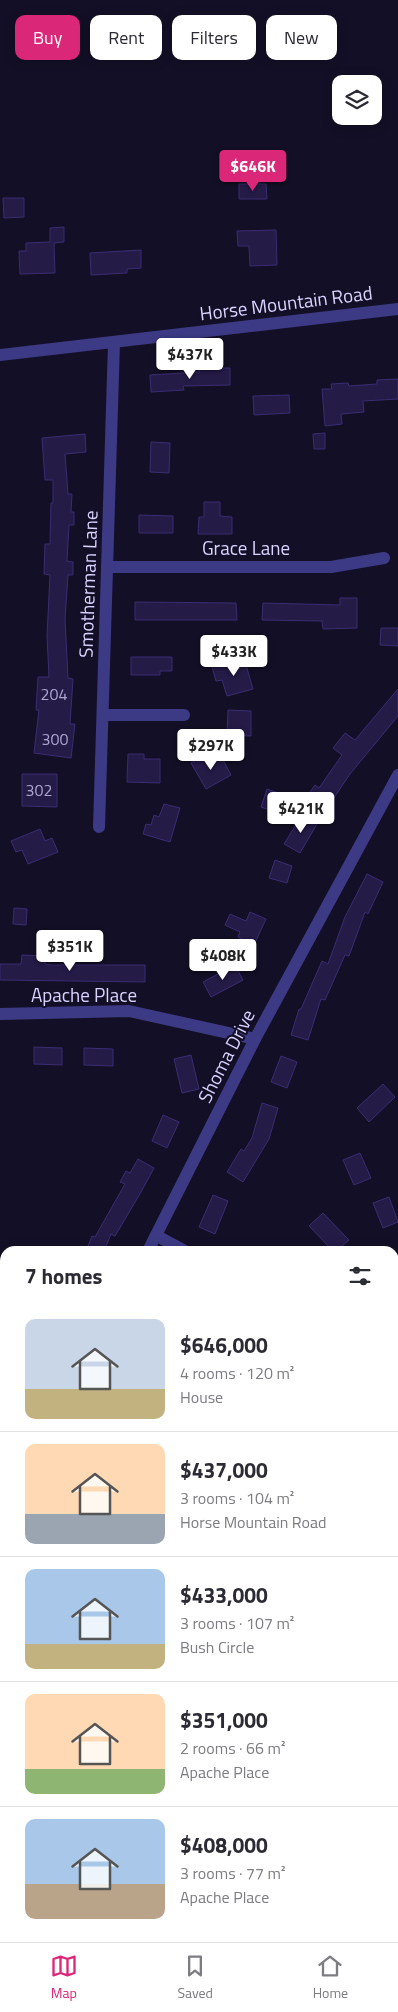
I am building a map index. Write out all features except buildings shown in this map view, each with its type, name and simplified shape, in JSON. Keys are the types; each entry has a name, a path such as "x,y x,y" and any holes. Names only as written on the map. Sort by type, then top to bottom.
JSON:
{"street":[{"name":"Horse Mountain Road","path":"0,355 398,309"},
{"name":"Smotherman Lane","path":"99,826 114,343"},
{"name":"Grace Lane","path":"107,567 331,568 384,558"},
{"path":"103,716 184,716"},
{"name":"Shoma Drive","path":"151,1246 255,1039 398,774"},
{"name":"Apache Place","path":"0,1014 129,1011 255,1039"},
{"path":"158,1236 176,1246"}]}
